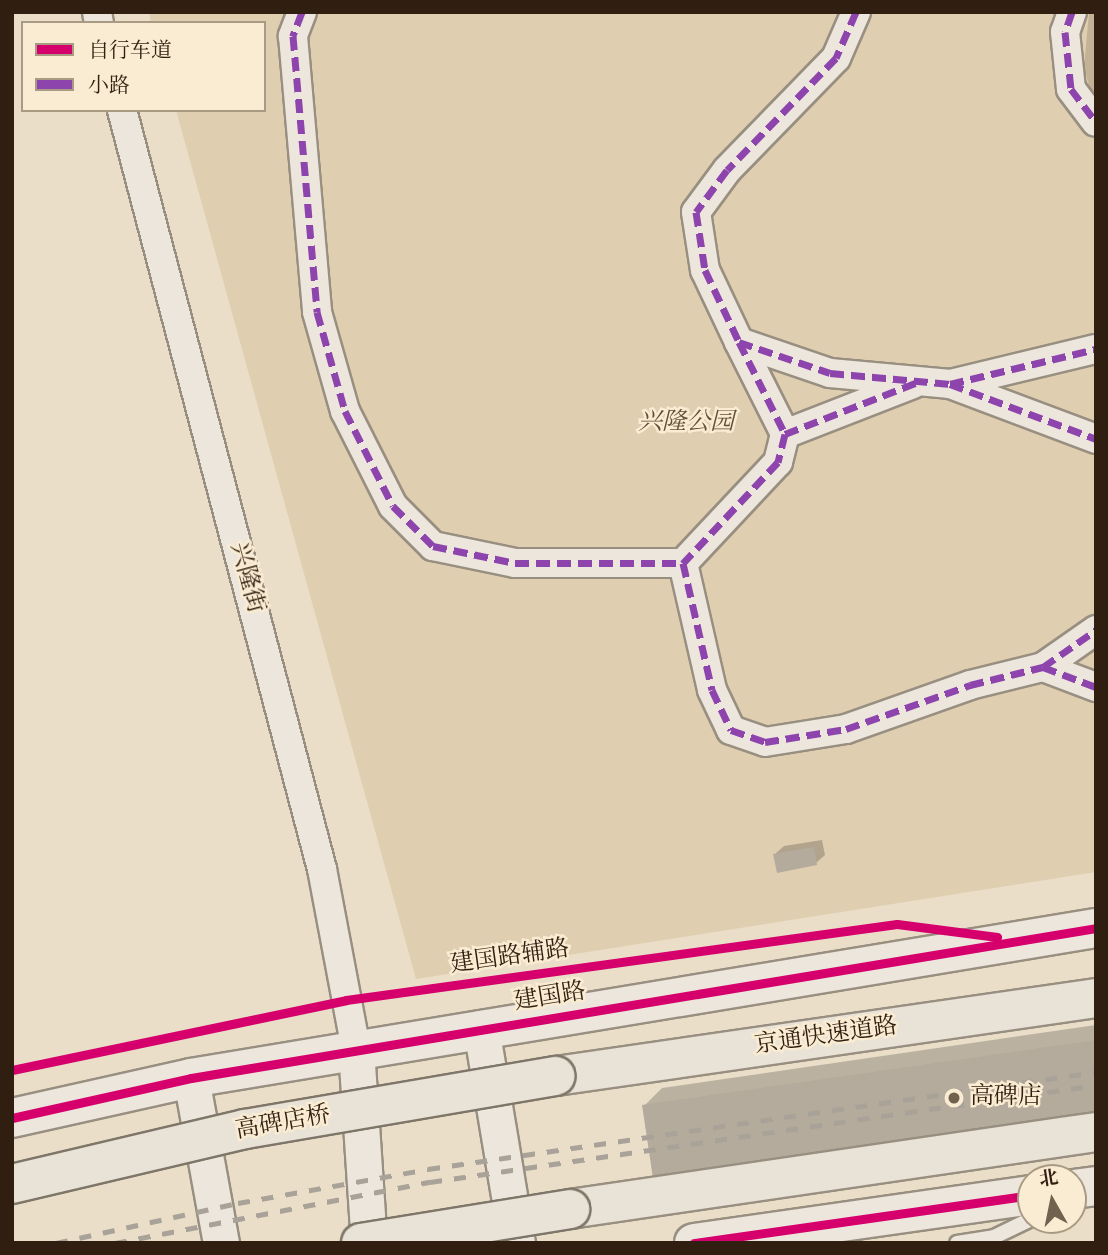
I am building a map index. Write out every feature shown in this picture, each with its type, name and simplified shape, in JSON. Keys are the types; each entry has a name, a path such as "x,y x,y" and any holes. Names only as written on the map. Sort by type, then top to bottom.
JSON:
{"highway":[{"name":"京通快速道路","path":"556,1076 1096,998"},
{"name":"高碑店桥","path":"12,1184 245,1129 556,1076"},
{"path":"361,1243 570,1209 1096,1132"}],"main road":[{"name":"建国路","path":"12,1118 191,1078 355,1049 1096,928"},
{"path":"705,1242 1017,1197"}],"street":[{"path":"302,12 293,36 317,312 345,411 393,506 433,546 515,563 683,563 778,462 785,434 705,270 696,212 727,170 836,58 856,12"},
{"path":"1072,12 1065,32 1071,89 1096,122"},
{"name":"兴隆街","path":"123,112 322,869 355,1049"},
{"path":"738,342 830,373 950,384 1096,439"},
{"path":"950,384 1096,349"},
{"path":"785,434 920,381"},
{"path":"683,563 712,690 731,730 765,743 846,729 970,685 1044,667 1096,630"},
{"path":"1044,667 1096,687"},
{"path":"481,1028 517,1243"},
{"path":"355,1049 369,1243"},
{"path":"191,1078 221,1243"}],"lane":[{"path":"957,1243 994,1237 1017,1226"}],"green space":[{"name":"兴隆公园","path":"149,12 1096,12 1096,872 416,979 177,112 266,112 266,21 151,21"}],"shaded area":[{"path":"1096,12 1096,112 1084,67 1089,13"}],"building":[{"path":"814,847 817,865 777,873 773,854"},
{"name":"高碑店","path":"1096,1040 1096,1121 654,1185 642,1105"}],"railway":[{"path":"56,1243 238,1203 428,1169 1096,1072"},
{"path":"115,1243 430,1182 1096,1085"}],"marked path":[{"path":"302,12 293,36 317,312 345,411 393,506 433,546 515,563 683,563"},
{"path":"856,12 836,58 727,170 696,212 705,270 739,342 830,373 950,384 1096,439"},
{"path":"1072,12 1065,32 1071,89 1096,122"},
{"path":"739,342 785,434 778,462 683,563 712,690 731,730 765,742 846,729 970,685 1043,667 1096,630"},
{"path":"950,384 1096,349"},
{"path":"785,434 915,383"},
{"path":"1043,667 1096,687"}],"cycle path":[{"name":"建国路辅路","path":"12,1070 346,1000 897,924 997,937"},
{"path":"12,1118 191,1078 1096,928"},
{"path":"694,1243 1017,1197"}],"place":[{"name":"高碑店","path":"954,1098"}]}
